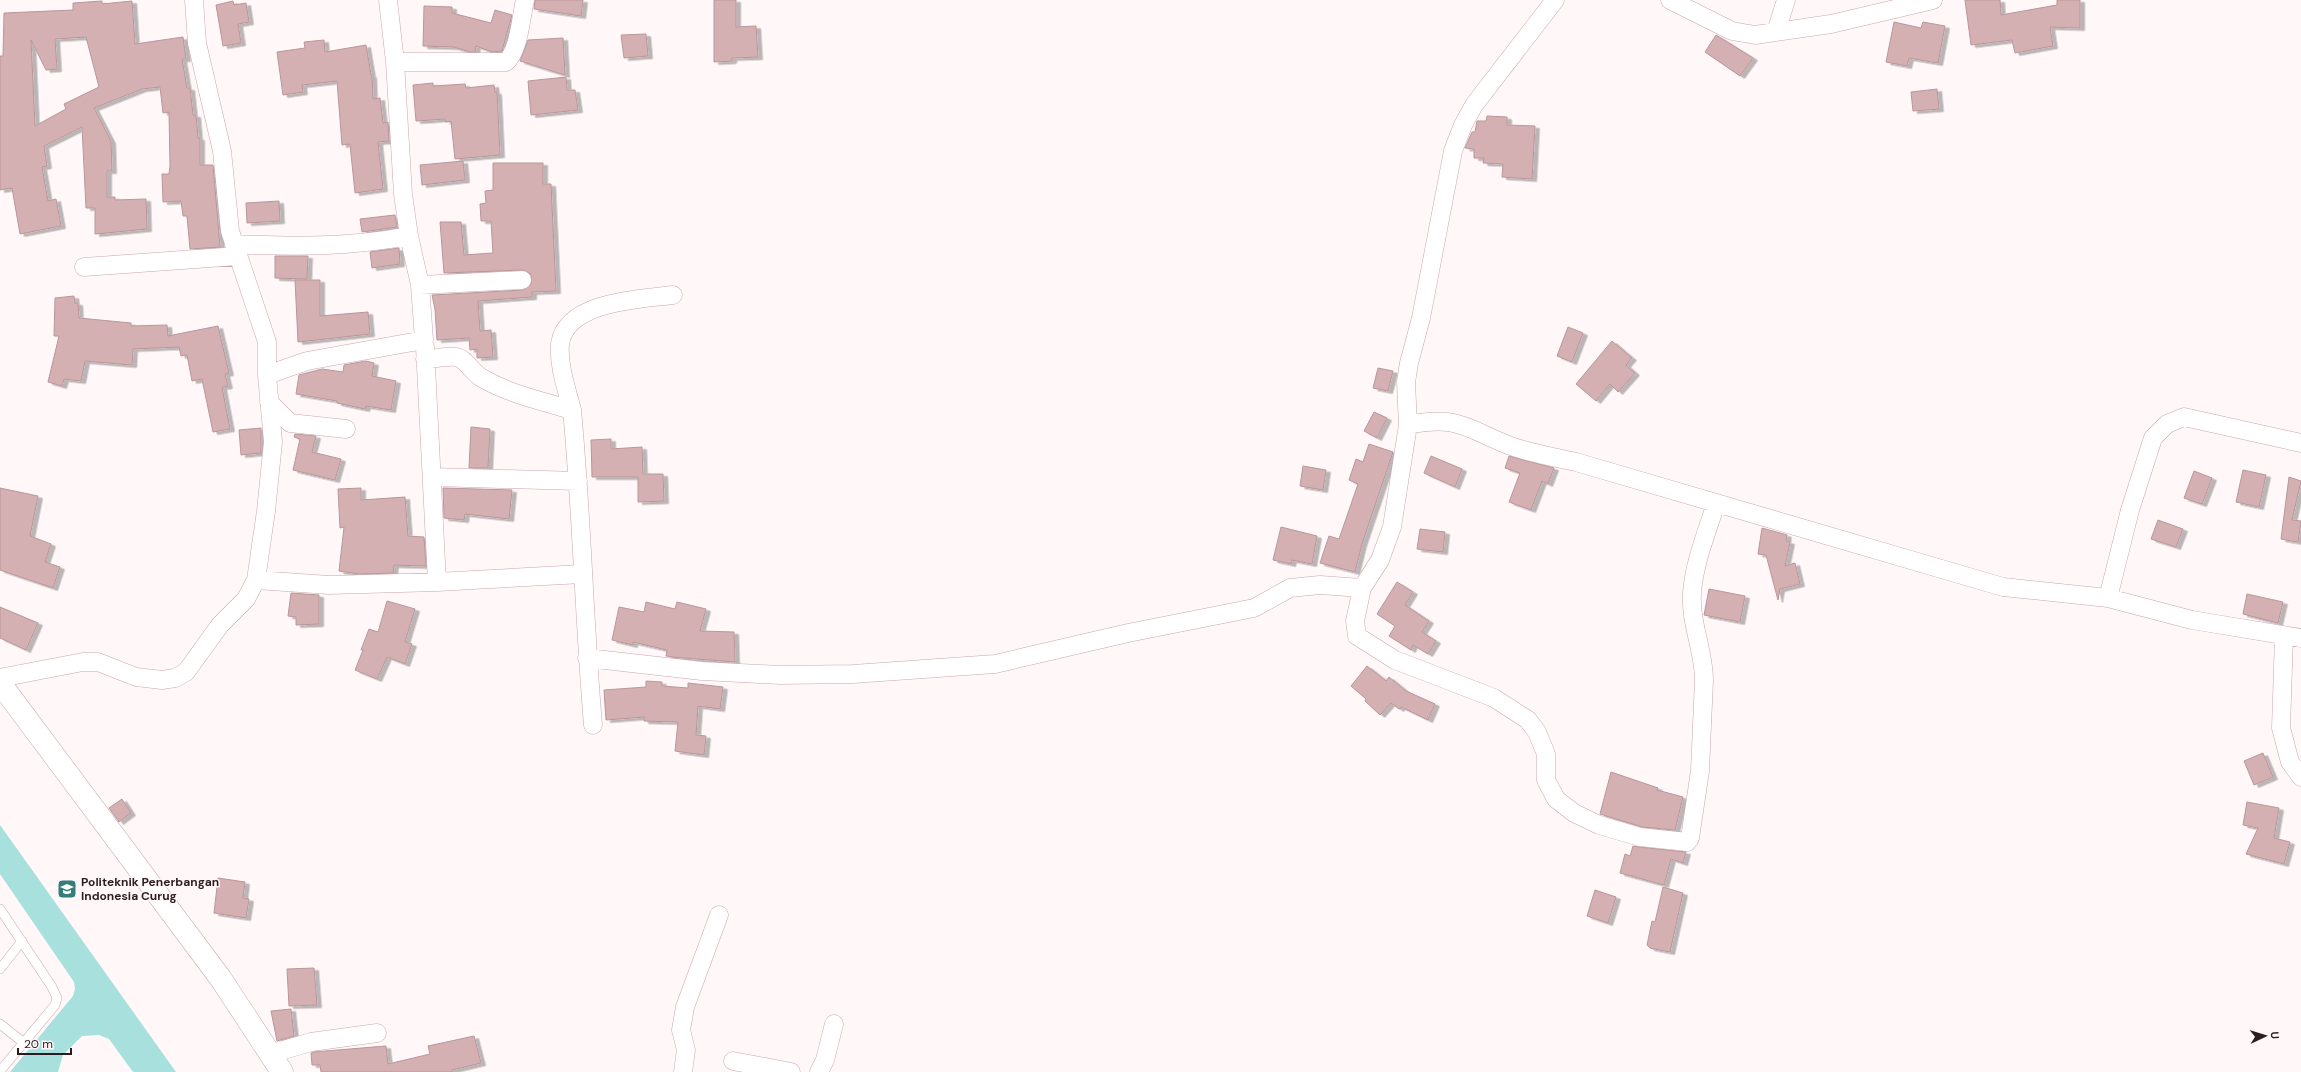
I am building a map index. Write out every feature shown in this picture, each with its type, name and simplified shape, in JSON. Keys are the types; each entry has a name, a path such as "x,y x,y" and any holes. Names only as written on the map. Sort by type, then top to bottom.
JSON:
{"main road":[{"path":"0,683 221,979 276,1063"}],"street":[{"path":"0,678 83,662 98,662 136,677 162,680 175,678 186,672 220,625 246,599 256,580 266,511 273,442 267,375 267,342 230,231 222,151 197,43 194,0"},
{"path":"388,0 396,62 403,194 409,236 420,286 437,582"},
{"path":"396,62 506,62 512,57 515,49 525,0"},
{"path":"1555,0 1474,105 1463,125 1453,151 1421,318 1409,363 1406,382 1408,425 1392,527 1380,560 1362,588 1355,621 1357,636 1395,660 1494,698 1528,720 1537,732 1546,754 1546,780 1556,800 1574,813 1599,824 1640,837 1683,843 1690,838 1700,771 1704,680 1704,665 1696,632 1692,593 1695,573 1716,503"},
{"path":"1670,0 1732,31 1755,35 1831,24 1933,0"},
{"path":"1776,32 1786,0"},
{"path":"84,267 236,250 347,245 409,236"},
{"path":"420,286 522,280"},
{"path":"593,724 587,658 578,481 572,410 561,355 562,340 568,328 596,307 673,295"},
{"path":"267,375 307,361 424,340"},
{"path":"425,359 456,357 465,361 481,378 508,391 572,410"},
{"path":"269,402 290,423 346,429"},
{"path":"2108,598 2130,510 2153,438 2167,424 2184,417 2301,443"},
{"path":"1408,425 1435,421 1464,424 1509,445 1576,462 2003,587 2108,598 2192,620 2292,636 2281,728 2290,762 2301,777"},
{"path":"432,477 578,481"},
{"path":"256,580 329,585 437,582 582,574"},
{"path":"587,658 702,671 780,674 853,674 995,664 1128,633 1254,608 1290,588 1320,585 1362,588"},
{"path":"683,1072 686,1050 682,1030 685,1007 719,915"},
{"path":"819,1072 825,1060 834,1024"},
{"path":"276,1063 311,1042 377,1033"},
{"path":"733,1061 794,1072"}],"lane":[{"path":"0,909 52,987 57,998 55,1005 0,1071"},
{"path":"0,968 22,941"},
{"path":"0,1024 24,1043"}],"water":[{"path":"0,825 176,1072 133,1072 109,1039 99,1035 82,1036 63,1055 58,1072 10,1072 73,996 75,989 74,982 0,874"}],"building":[{"path":"535,0 583,0 581,16 534,9"},
{"path":"714,0 736,0 736,27 756,26 758,57 732,58 732,61 714,62"},
{"path":"1965,0 2000,0 2001,15 2057,5 2057,0 2080,0 2080,28 2050,27 2053,46 2015,53 2012,40 1971,45"},
{"path":"102,1 102,4 132,1 135,44 183,37 186,59 182,59 187,88 190,88 193,115 196,115 198,138 200,138 200,165 213,165 220,247 190,249 187,216 183,216 181,201 163,202 162,174 169,174 170,166 169,112 163,113 160,87 142,89 94,108 111,141 112,171 107,171 107,197 115,197 115,200 146,199 147,229 95,234 95,208 86,208 82,127 44,146 47,166 42,167 48,201 56,199 61,226 20,234 12,188 0,190 0,56 3,56 4,13 73,10 73,3","holes":["86,37 99,87 64,104 66,109 35,126 31,40 46,70 57,69 55,39"]},
{"path":"233,1 234,5 246,3 249,22 238,24 241,43 223,46 216,5"},
{"path":"424,6 452,7 452,13 491,23 495,10 512,15 502,51 492,52 476,46 475,52 471,52 453,47 423,46"},
{"path":"1894,22 1921,28 1923,22 1945,26 1938,63 1909,58 1907,66 1886,62"},
{"path":"646,34 648,56 624,58 621,35"},
{"path":"1716,35 1753,58 1740,76 1705,52"},
{"path":"563,38 565,75 520,61 528,40"},
{"path":"324,40 325,52 366,45 372,75 373,99 380,98 383,123 388,122 389,141 378,142 383,189 355,193 350,144 342,145 337,81 302,85 303,92 283,95 277,52 305,48 304,42"},
{"path":"566,77 567,90 575,90 578,110 531,115 528,81"},
{"path":"433,83 433,86 465,84 466,88 494,85 495,92 497,92 500,155 455,159 451,121 446,122 445,119 416,121 413,85"},
{"path":"1937,89 1939,109 1913,111 1911,92"},
{"path":"1487,116 1507,117 1507,125 1535,126 1532,179 1502,177 1503,164 1483,163 1484,158 1474,158 1474,149 1465,148 1472,132 1475,132 1477,121 1486,121"},
{"path":"463,161 465,180 422,185 420,165"},
{"path":"493,163 543,163 543,184 551,184 556,291 532,292 532,297 478,301 480,331 491,330 493,357 477,358 477,349 470,350 469,338 437,340 435,309 432,295 523,290 531,284 531,274 522,270 444,273 440,222 461,222 464,255 493,253 491,221 481,221 480,204 486,203 485,191 493,190"},
{"path":"279,201 280,221 247,223 246,203"},
{"path":"395,215 397,227 362,232 360,219"},
{"path":"399,248 400,264 372,268 370,252"},
{"path":"275,256 308,256 307,279 275,278"},
{"path":"295,280 320,280 320,316 368,312 370,334 298,342"},
{"path":"74,296 75,303 78,303 79,318 131,323 131,326 167,325 168,336 218,326 229,373 225,374 228,386 222,387 230,429 213,432 202,379 192,381 187,355 181,356 179,347 133,349 132,365 85,361 81,381 64,379 62,386 48,382 59,336 54,336 55,298"},
{"path":"1568,327 1583,333 1572,362 1557,356"},
{"path":"1612,341 1632,358 1626,365 1635,373 1618,392 1610,384 1596,401 1576,384"},
{"path":"366,361 374,363 372,376 396,381 391,410 366,406 365,409 337,403 337,401 296,394 299,375 322,369 343,372 344,365"},
{"path":"1378,368 1393,371 1388,391 1373,388"},
{"path":"1374,412 1387,418 1377,438 1364,431"},
{"path":"471,427 490,429 488,468 469,468"},
{"path":"261,428 261,453 241,455 239,430"},
{"path":"295,434 316,436 312,452 341,459 335,480 293,470 300,439 294,437"},
{"path":"611,439 611,449 642,447 643,474 663,474 664,501 638,502 638,477 592,477 591,440"},
{"path":"1369,444 1393,452 1362,544 1355,572 1320,563 1329,536 1339,539 1358,484 1349,480 1356,459 1363,462"},
{"path":"1431,456 1462,469 1455,487 1424,473"},
{"path":"1509,456 1554,468 1548,484 1542,481 1531,510 1509,502 1520,473 1505,468"},
{"path":"1303,466 1326,470 1323,490 1300,486"},
{"path":"2243,470 2266,475 2259,507 2236,502"},
{"path":"2194,471 2212,478 2202,504 2184,498"},
{"path":"2289,477 2301,481 2292,520 2301,521 2298,542 2281,539"},
{"path":"0,488 38,496 30,536 51,544 45,562 60,567 53,588 0,570"},
{"path":"361,488 361,500 405,497 408,536 424,537 426,566 394,565 393,573 360,574 339,571 344,527 340,528 338,489"},
{"path":"443,488 512,490 509,519 465,514 464,520 444,518"},
{"path":"2158,520 2183,529 2176,547 2151,539"},
{"path":"1281,527 1317,536 1312,564 1292,560 1291,564 1273,560"},
{"path":"1762,528 1787,535 1786,541 1790,542 1785,566 1795,563 1800,584 1780,589 1778,600 1766,555 1758,554"},
{"path":"1420,529 1445,532 1443,552 1417,549"},
{"path":"1397,582 1413,592 1405,605 1429,621 1422,632 1436,641 1428,654 1413,645 1411,650 1389,636 1395,626 1377,614"},
{"path":"1709,589 1745,596 1740,622 1704,615"},
{"path":"291,593 319,595 319,624 296,625 296,617 288,616"},
{"path":"2247,594 2283,602 2278,623 2243,614"},
{"path":"387,601 415,609 405,642 412,644 405,664 387,657 377,679 355,670 369,629 378,632"},
{"path":"646,602 675,609 677,602 706,609 700,631 734,632 735,662 666,656 667,650 633,642 633,645 612,640 619,607 644,612"},
{"path":"0,607 38,623 26,650 0,638"},
{"path":"1367,666 1386,681 1389,677 1406,691 1435,704 1428,720 1401,707 1399,709 1391,703 1380,715 1365,701 1366,699 1351,686"},
{"path":"646,681 662,682 662,686 688,688 688,683 723,687 720,709 698,706 696,735 706,736 704,755 675,751 678,722 644,721 644,717 606,720 604,690 646,687"},
{"path":"2263,753 2273,777 2254,785 2244,761"},
{"path":"1611,772 1658,788 1657,790 1683,797 1675,830 1642,827 1600,814"},
{"path":"122,799 131,813 119,822 109,808"},
{"path":"2247,802 2279,808 2274,838 2290,842 2284,864 2246,854 2258,828 2243,825"},
{"path":"1633,846 1686,852 1683,863 1671,859 1664,885 1620,873 1625,854 1630,856"},
{"path":"218,878 245,882 243,898 249,899 246,918 214,913"},
{"path":"1663,887 1683,893 1670,952 1650,948 1647,945 1652,921 1655,922"},
{"path":"1595,890 1616,897 1608,923 1587,916"},
{"path":"314,968 317,1005 289,1006 287,969"},
{"path":"291,1009 294,1036 277,1041 271,1011"},
{"path":"474,1036 481,1063 452,1070 452,1072 321,1072 320,1065 312,1065 311,1053 313,1052 386,1046 388,1064 430,1054 428,1046"}],"place":[{"name":"Politeknik Penerbangan Indonesia Curug","path":"67,889"}]}
